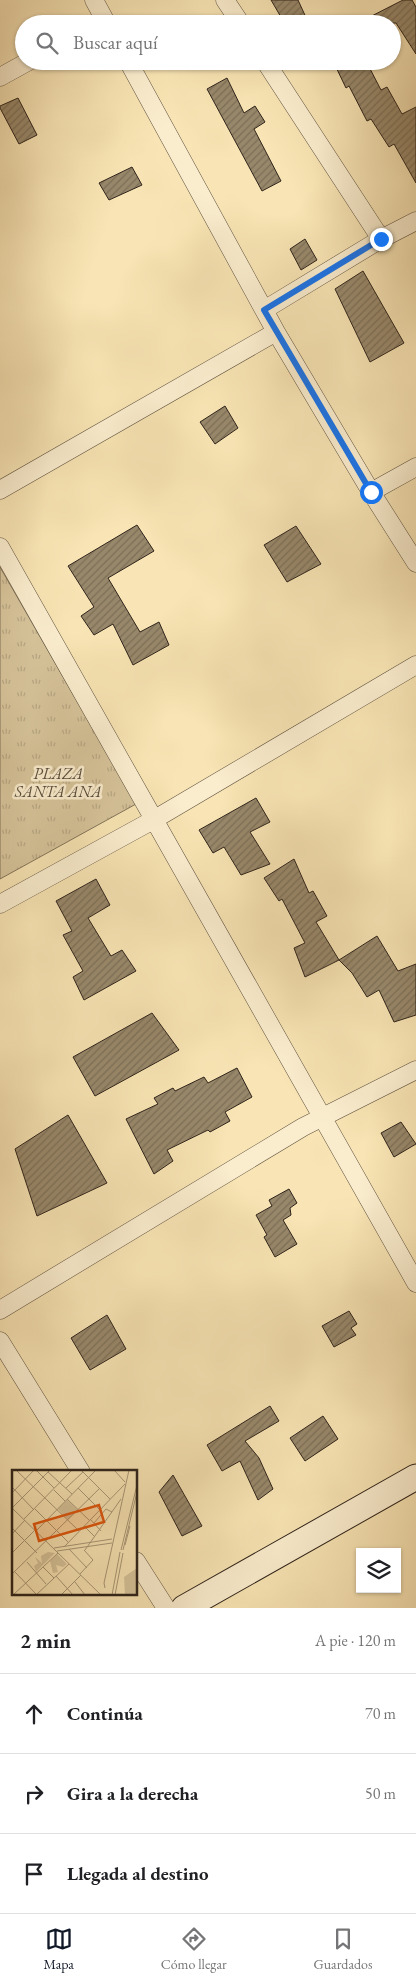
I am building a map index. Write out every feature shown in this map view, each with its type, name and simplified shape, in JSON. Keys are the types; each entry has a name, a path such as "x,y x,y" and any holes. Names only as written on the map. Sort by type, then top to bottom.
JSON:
{"street":[{"path":"94,0 100,15"},
{"path":"226,0 235,15"},
{"path":"0,77 15,68"},
{"path":"133,70 276,332 371,492 416,563"},
{"path":"271,70 381,239"},
{"path":"264,310 381,239 416,221"},
{"path":"0,490 276,332"},
{"path":"371,492 416,467"},
{"path":"0,547 416,1284"},
{"path":"0,904 154,819 416,665"},
{"path":"0,1310 322,1117 416,1070"},
{"path":"0,1341 80,1470"},
{"path":"184,1608 416,1477"},
{"path":"138,1563 166,1608"}],"green space":[{"name":"PLAZA SANTA ANA","path":"0,567 136,804 0,879"}],"building":[{"path":"271,0 298,0 305,15 280,15"},
{"path":"403,0 412,0 416,7 416,54 401,31 401,15 374,15"},
{"path":"337,70 371,70 381,90 387,87 402,114 416,107 416,183 394,144 389,147 371,119 367,121 349,86 346,88"},
{"path":"227,78 244,113 255,106 265,122 254,129 281,181 262,191 207,89"},
{"path":"18,98 37,135 19,144 0,108 0,106"},
{"path":"132,167 142,185 109,200 99,183"},
{"path":"305,239 317,260 301,270 290,249"},
{"path":"363,271 404,343 370,362 335,289"},
{"path":"225,406 238,428 215,444 200,422"},
{"path":"137,525 154,551 108,578 140,632 159,622 169,645 133,665 113,624 94,635 81,616 94,607 68,566"},
{"path":"296,526 321,564 287,582 264,545"},
{"path":"256,798 270,822 250,832 270,864 241,875 224,847 213,853 199,830"},
{"path":"294,859 309,893 313,891 327,916 316,922 339,960 305,977 294,948 305,943 282,899 279,901 264,878"},
{"path":"96,879 110,905 88,918 111,956 122,950 136,971 84,1000 73,977 83,971 63,935 72,931 56,901"},
{"path":"377,936 398,971 416,964 416,1015 394,1022 379,990 367,997 352,973 339,960"},
{"path":"152,1013 179,1050 95,1096 73,1057"},
{"path":"237,1068 252,1097 225,1112 230,1121 210,1132 208,1130 167,1150 173,1161 154,1174 126,1119 158,1104 154,1098 173,1088 175,1091 204,1077 208,1083"},
{"path":"68,1115 107,1183 37,1216 15,1149"},
{"path":"401,1122 416,1144 394,1157 381,1133"},
{"path":"289,1189 297,1203 290,1208 291,1215 283,1220 297,1244 275,1257 264,1237 267,1235 256,1215 272,1206 269,1200"},
{"path":"349,1311 357,1324 351,1328 356,1335 334,1347 322,1326"},
{"path":"107,1315 126,1349 90,1370 71,1338"},
{"path":"270,1406 279,1421 245,1441 259,1458 273,1489 258,1500 240,1461 222,1471 207,1445"},
{"path":"323,1416 338,1439 305,1461 290,1438"},
{"path":"173,1475 202,1526 182,1536 159,1492"}],"route":[{"path":"371,492 264,310 381,239"}]}
